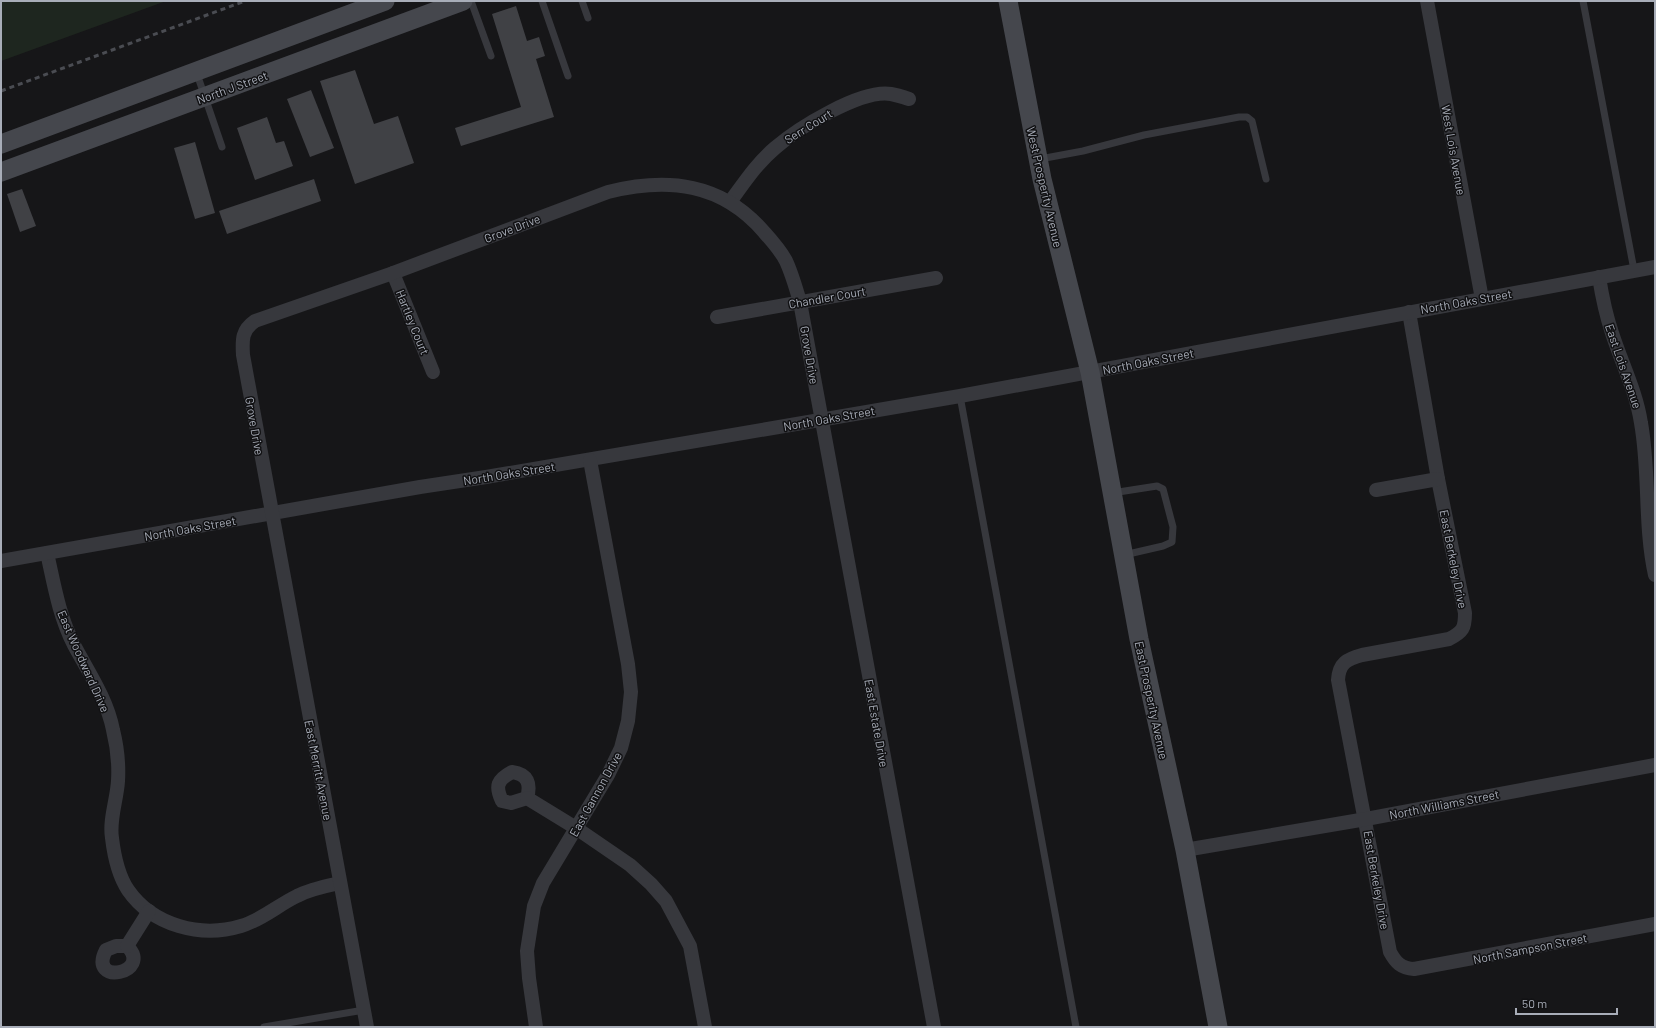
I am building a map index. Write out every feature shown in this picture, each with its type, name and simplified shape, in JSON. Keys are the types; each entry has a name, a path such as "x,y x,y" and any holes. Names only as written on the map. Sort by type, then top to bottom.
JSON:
{"main road":[{"path":"1,144 385,1"},
{"name":"North J Street","path":"1,172 463,1"},
{"name":"West Prosperity Avenue","path":"1008,1 1038,160 1090,372"},
{"name":"East Prosperity Avenue","path":"1090,372 1139,639 1185,850 1218,1027"}],"street":[{"name":"West Lois Avenue","path":"1427,1 1482,299"},
{"name":"Serr Court","path":"730,202 752,172 774,148 822,116 848,103 872,96 891,94 909,99"},
{"name":"Grove Drive","path":"271,514 242,355 244,333 248,326 255,321 393,272 608,192 628,187 646,185 687,187 710,192 730,202 758,225 786,260 794,280 800,302 821,419"},
{"name":"North Oaks Street","path":"1,561 420,487 590,460 960,396 1655,267"},
{"name":"Hartley Court","path":"393,272 433,372"},
{"name":"East Lois Avenue","path":"1599,277 1612,334 1637,398 1650,452 1648,530 1655,575"},
{"name":"Chandler Court","path":"717,317 936,278"},
{"name":"East Berkeley Drive","path":"1404,968 1396,962 1390,952 1366,819 1338,680 1339,671 1342,665 1351,658 1449,639 1463,630 1466,613 1438,479 1409,312"},
{"name":"East Estate Drive","path":"821,419 934,1027"},
{"name":"East Gannon Drive","path":"536,1027 528,978 527,951 534,906 543,883 608,775 621,748 628,721 631,692 628,664 590,460"},
{"path":"1376,490 1438,479"},
{"name":"East Merritt Avenue","path":"271,514 367,1027"},
{"name":"East Woodward Drive","path":"47,552 64,622 74,645 92,674 105,703 113,728 117,753 118,781 111,836 114,854 120,874 127,889 138,902 167,922 188,929 225,930 243,926 259,919 297,895 340,882"},
{"name":"North Williams Street","path":"1185,850 1366,819 1655,764"},
{"path":"527,798 576,828 630,865 651,884 666,901 690,946 705,1027"},
{"path":"127,946 149,911"},
{"name":"North Sampson Street","path":"1404,968 1423,968 1655,924"}],"lane":[{"path":"471,1 491,56"},
{"path":"542,1 568,76"},
{"path":"582,1 588,18"},
{"path":"1583,1 1634,270"},
{"path":"196,71 222,147"},
{"path":"1038,160 1083,151 1144,135 1239,117 1247,117 1252,121 1266,179"},
{"path":"960,396 1076,1027"},
{"path":"1112,493 1157,486 1163,489 1173,527 1172,542 1163,546 1124,555"},
{"path":"264,1027 364,1010"}],"shaded area":[{"path":"1,1 166,1 1,61"}],"building":[{"path":"516,6 527,41 539,37 545,56 536,59 554,117 461,146 455,128 521,107 492,14"},
{"path":"355,70 374,124 398,116 414,163 355,184 320,81"},
{"path":"311,90 334,148 310,157 287,99"},
{"path":"267,117 276,143 284,141 293,166 255,180 237,128"},
{"path":"195,142 215,213 195,219 174,148"},
{"path":"314,179 321,201 227,234 219,211"},
{"path":"22,189 36,226 20,232 7,194"}],"railway":[{"path":"1,91 245,1"}]}
